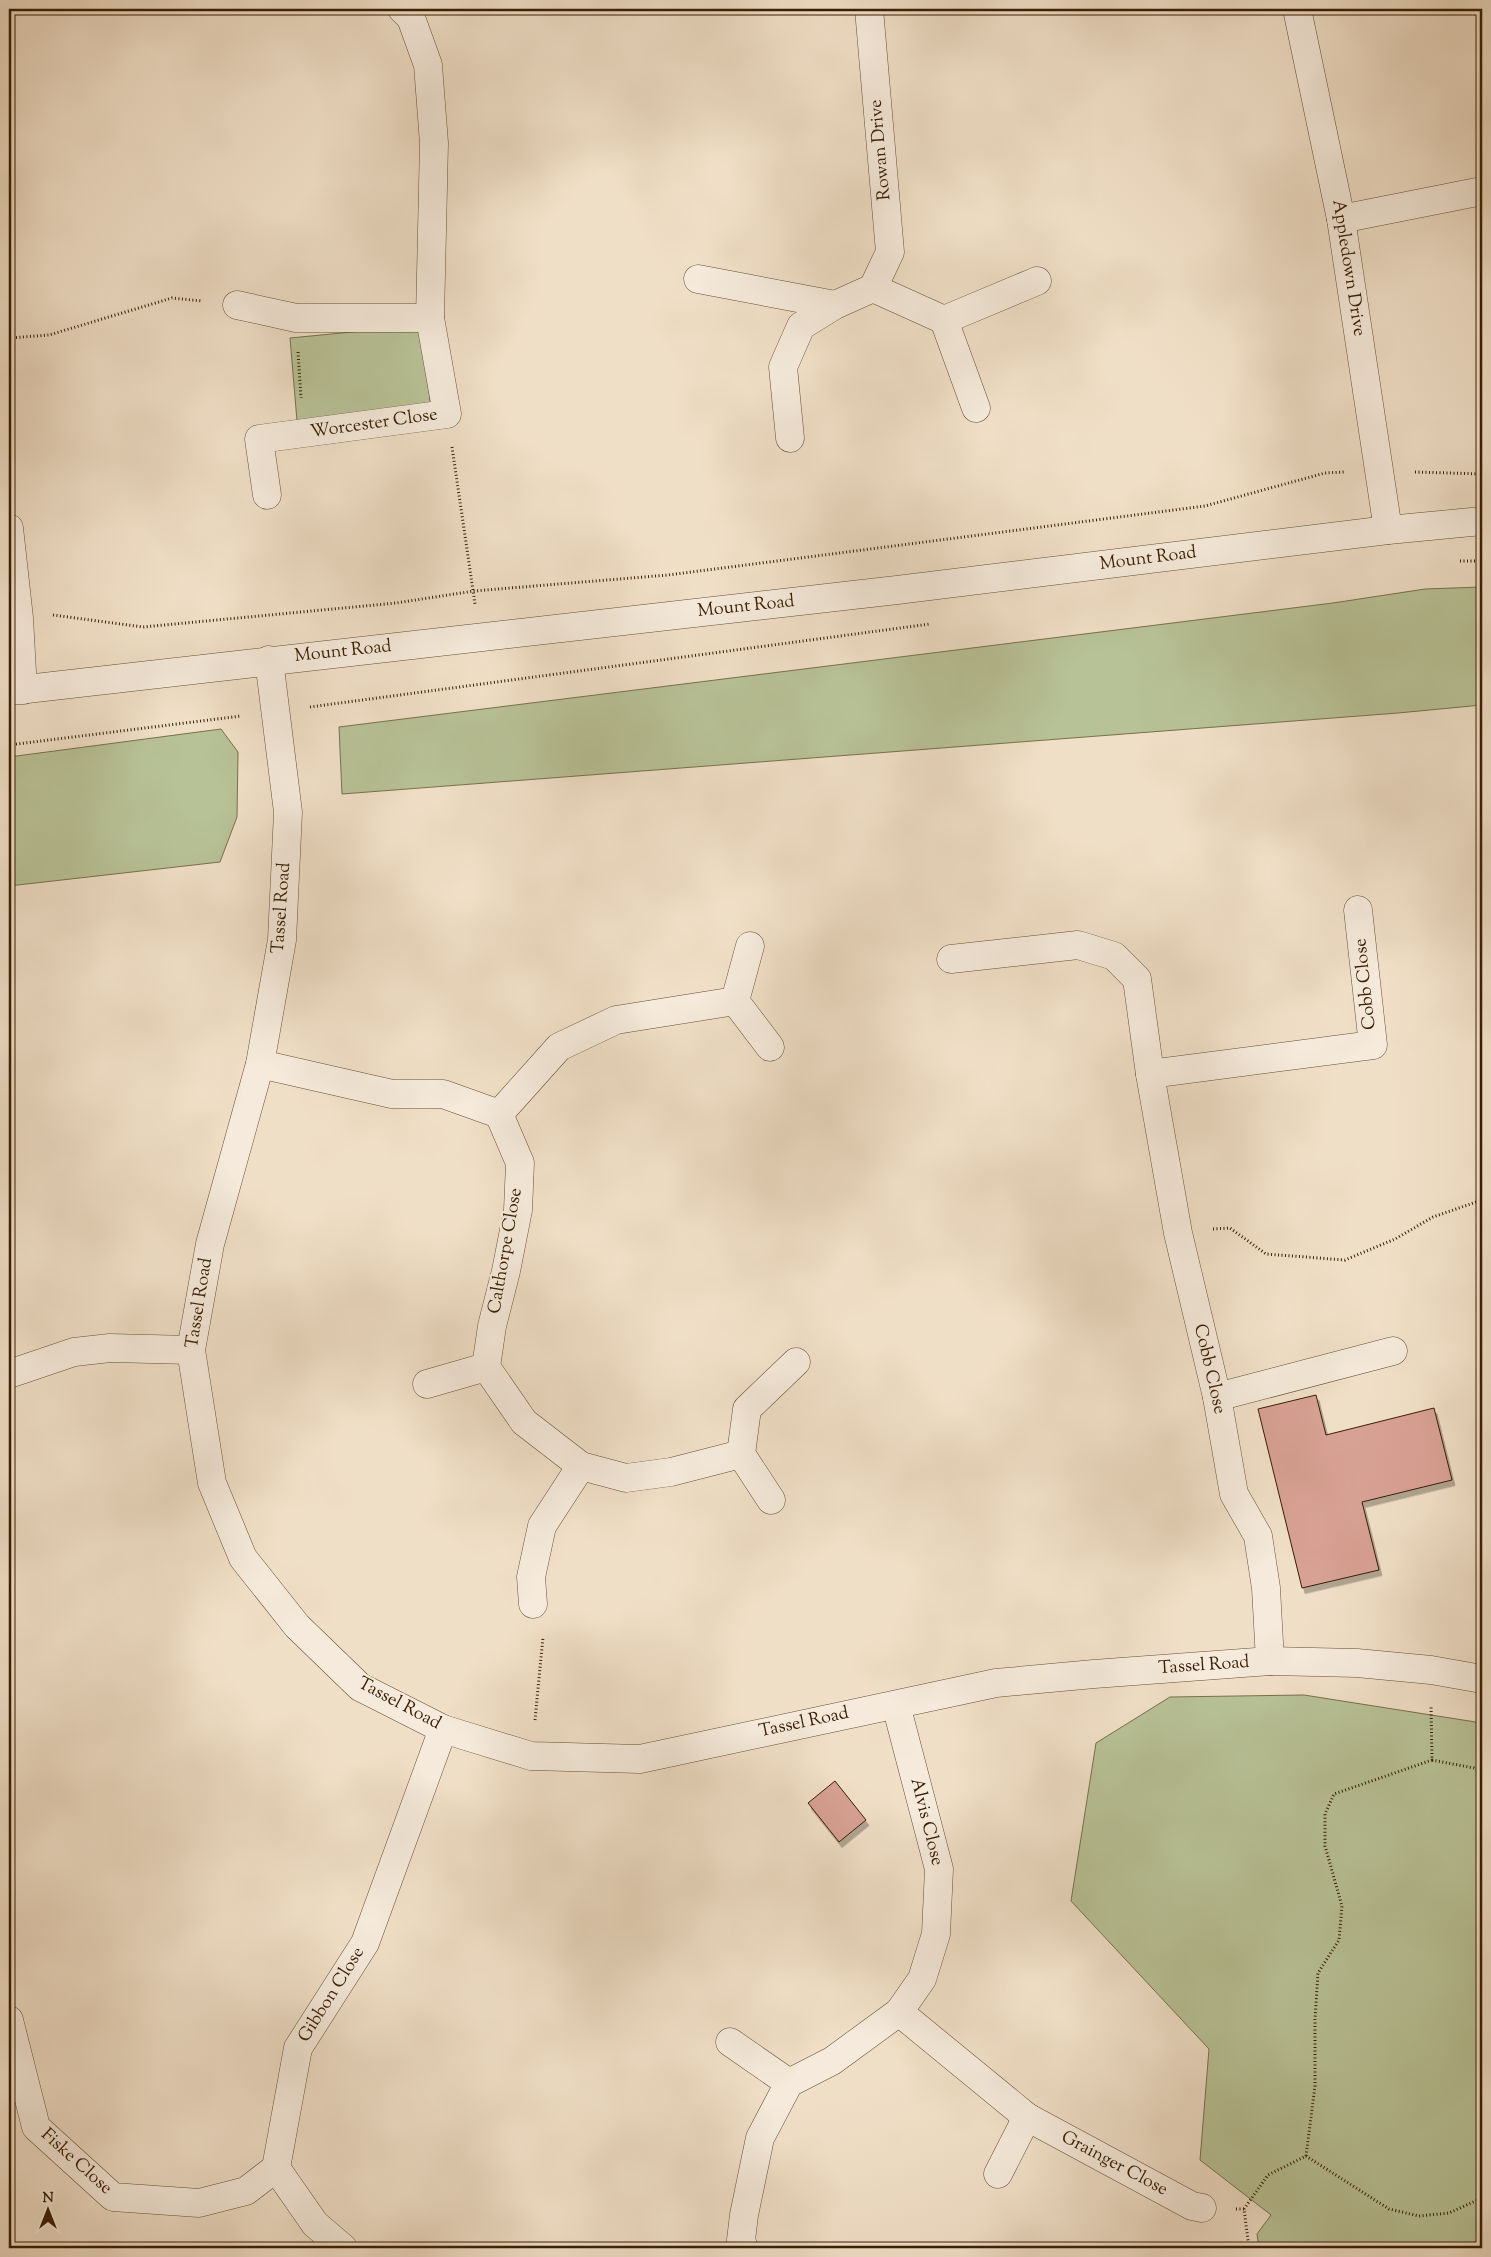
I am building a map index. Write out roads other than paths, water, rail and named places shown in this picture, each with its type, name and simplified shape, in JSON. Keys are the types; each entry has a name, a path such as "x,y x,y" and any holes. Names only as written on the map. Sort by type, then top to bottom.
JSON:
{"street":[{"name":"Worcester Close","path":"266,494 259,439 448,414 430,318 434,143 428,65 411,18 402,9"},
{"name":"Rowan Drive","path":"869,9 890,252 873,288"},
{"name":"Appledown Drive","path":"1297,9 1341,219 1388,530"},
{"path":"1341,219 1482,191"},
{"path":"698,279 835,305"},
{"path":"944,320 1037,281"},
{"path":"790,438 783,367 801,326 835,305 873,288 944,320 976,408"},
{"path":"238,305 296,318 430,318"},
{"name":"Mount Road","path":"16,690 907,589 1388,530 1482,521"},
{"path":"9,528 19,618 16,690"},
{"name":"Tassel Road","path":"269,660 288,812 282,940 260,1064 210,1244 191,1350 212,1483 243,1558 297,1626 360,1686 443,1728 531,1756 640,1758 996,1683 1270,1661 1357,1662 1431,1670 1482,1679"},
{"name":"Cobb Close","path":"1150,1074 1373,1045 1358,910"},
{"name":"Cobb Close","path":"951,959 1078,945 1114,956 1137,980 1150,1074 1178,1233 1217,1397 1234,1494 1258,1536 1266,1588 1270,1661"},
{"path":"735,1001 750,946"},
{"path":"260,1064 392,1094 443,1094 500,1114 559,1047 616,1020 735,1001"},
{"path":"735,1001 770,1047"},
{"name":"Calthorpe Close","path":"486,1367 492,1326 506,1271 518,1210 520,1163 500,1114"},
{"path":"9,1374 74,1352 110,1348 191,1350"},
{"path":"1217,1397 1393,1351"},
{"path":"771,1500 741,1454 747,1409 796,1362"},
{"path":"427,1384 486,1367 524,1422 581,1466 626,1478 671,1472 741,1454"},
{"path":"534,1604 531,1577 542,1526 581,1466"},
{"name":"Alvis Close","path":"789,2083 832,2061 899,2012 922,1979 936,1934 939,1869 896,1704"},
{"name":"Gibbon Close","path":"276,2168 298,2048 365,1943 443,1728"},
{"name":"Grainger Close","path":"899,2012 1027,2117 1192,2206 1202,2208"},
{"name":"Fiske Close","path":"9,2020 36,2127 113,2197 199,2204 246,2192 276,2168"},
{"path":"730,2042 789,2083 760,2138 744,2215 741,2240 744,2248"},
{"path":"998,2174 1027,2117"},
{"path":"276,2168 315,2224 343,2248"}]}
